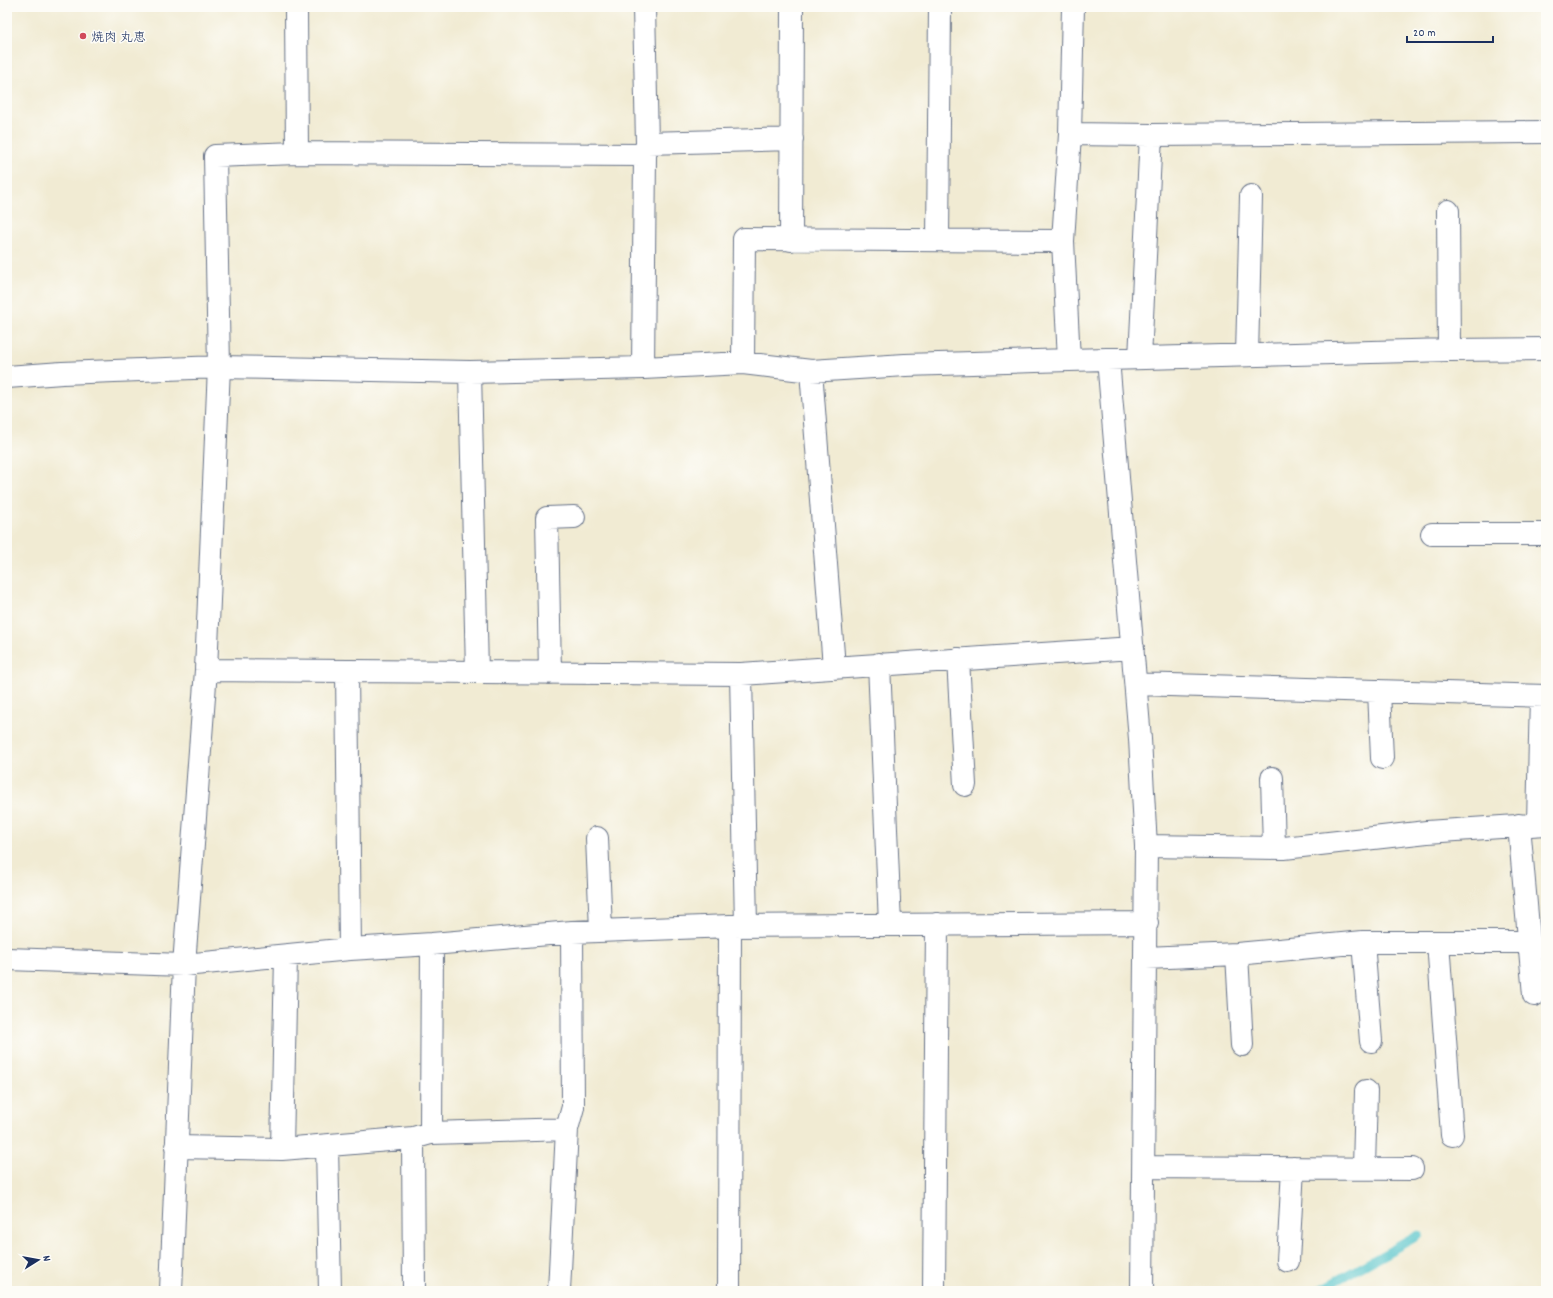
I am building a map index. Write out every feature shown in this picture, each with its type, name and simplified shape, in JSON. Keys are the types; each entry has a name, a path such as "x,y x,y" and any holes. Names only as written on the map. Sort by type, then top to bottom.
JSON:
{"street":[{"path":"296,7 297,153"},
{"path":"643,368 646,148 644,7"},
{"path":"791,240 792,7"},
{"path":"938,240 940,7"},
{"path":"1069,360 1063,241 1070,134 1073,7"},
{"path":"1070,134 1151,135 1546,132"},
{"path":"1140,358 1151,135"},
{"path":"171,1291 184,965 206,670 219,367 215,156 297,153 646,148 792,139"},
{"path":"1247,355 1251,196"},
{"path":"1448,211 1449,350"},
{"path":"743,363 744,239 1063,241"},
{"path":"7,376 219,367 470,372 643,368 743,363 811,371 905,365 1069,360 1449,350 1546,349"},
{"path":"1108,359 1136,684 1146,846 1147,922 1142,1291"},
{"path":"811,371 834,667"},
{"path":"470,372 477,672"},
{"path":"550,673 547,518 574,517"},
{"path":"1432,534 1546,534"},
{"path":"206,670 741,674 1133,648"},
{"path":"958,659 965,785"},
{"path":"879,664 890,924"},
{"path":"346,672 350,949"},
{"path":"729,1291 738,926 741,674"},
{"path":"1136,684 1543,696 1534,824 1529,942 1534,995"},
{"path":"1379,691 1382,758"},
{"path":"1272,778 1274,848"},
{"path":"1146,846 1274,848 1427,832 1534,824"},
{"path":"597,838 601,930"},
{"path":"7,959 184,965 350,949 432,944 601,930 738,926 1147,922"},
{"path":"934,1291 937,924"},
{"path":"558,1291 567,1129 573,1107 572,932"},
{"path":"1146,958 1237,954 1363,942 1529,942"},
{"path":"1363,942 1371,1041"},
{"path":"1438,942 1452,1135"},
{"path":"414,1291 432,944"},
{"path":"1237,954 1242,1046"},
{"path":"282,1149 286,956"},
{"path":"1364,1168 1366,1091"},
{"path":"176,1147 282,1149 422,1136 567,1129"},
{"path":"327,1146 330,1291"},
{"path":"1144,1167 1412,1168"},
{"path":"1288,1260 1293,1168"}],"waterway":[{"path":"1318,1291 1419,1235"}],"place":[{"name":"焼肉 丸恵","path":"83,36"}]}
